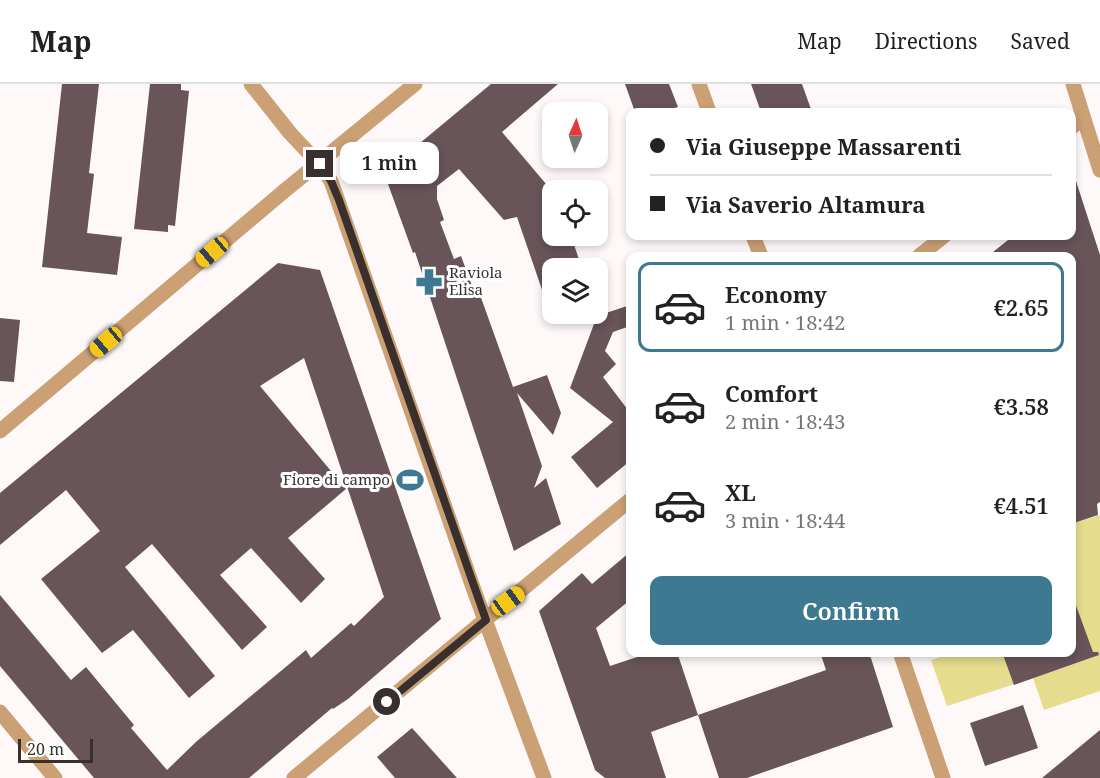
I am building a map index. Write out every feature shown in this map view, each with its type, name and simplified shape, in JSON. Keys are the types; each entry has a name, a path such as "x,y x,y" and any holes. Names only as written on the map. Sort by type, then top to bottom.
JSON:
{"street":[{"path":"251,84 290,133 320,164 331,181 544,778"},
{"path":"0,431 283,192 415,84"},
{"path":"699,84 708,108"},
{"path":"1072,84 1075,108"},
{"path":"1077,123 1100,170"},
{"path":"924,252 939,240"},
{"path":"294,778 626,503"},
{"path":"902,657 943,778"},
{"path":"0,712 55,778"}],"shaded area":[{"path":"1100,515 1100,691 1044,710 1033,678 947,706 931,660 940,657 1010,657 1045,674 1094,657 1076,609 1076,522"}],"building":[{"path":"62,84 99,84 89,173 94,174 87,233 122,237 117,275 42,267"},
{"path":"150,84 181,84 181,90 189,91 175,226 168,225 168,232 134,229"},
{"path":"491,84 558,84 502,132 543,180 542,246 574,246 579,258 542,258 542,290 517,217 504,220 459,169 437,186 437,199 444,220 440,222 454,259 461,256 475,294 479,292 513,387 547,375 561,413 553,435 517,393 542,466 534,488 546,478 561,524 514,551 415,252 413,253 384,173"},
{"path":"625,84 669,84 678,107 675,108 634,108"},
{"path":"751,84 802,84 811,108 760,108"},
{"path":"1076,181 1100,255 1100,502 1097,504 1098,515 1076,522 1076,252 993,252 1008,240 1076,240"},
{"path":"278,263 320,270 441,619 348,699 332,708 249,778 94,778 0,666 0,595 71,680 86,667 134,725 131,728 167,770 197,741 306,650 311,658 351,623 354,626 384,597 304,358 260,386 346,489 288,538 325,579 301,603 251,548 220,575 267,627 242,650 152,544 125,567 215,676 189,698 133,630 102,653 41,579 100,531 66,490 0,545 0,493"},
{"path":"626,306 626,327 613,332 605,351 616,364 603,377 626,407 626,464 597,488 571,457 613,422 570,388 594,324 608,324 608,312"},
{"path":"0,318 20,320 14,382 0,381"},
{"path":"626,555 626,603 596,628 610,666 637,657 679,657 698,715 651,732 666,778 605,778 595,770 539,611 582,573 592,584"},
{"path":"1076,605 1093,652 1098,652 1099,655 1014,685 1004,657 1076,657"},
{"path":"822,657 871,657 893,727 747,778 719,778 698,715 826,670"},
{"path":"1023,705 1038,748 985,766 970,723"},
{"path":"412,728 457,778 395,778 377,757"},
{"path":"1100,730 1100,778 1042,778"}],"place":[{"name":"Raviola Elisa","path":"429,282"},
{"name":"Fiore di campo","path":"410,480"}],"route":[{"path":"320,164 339,200 486,620 387,702"}]}
